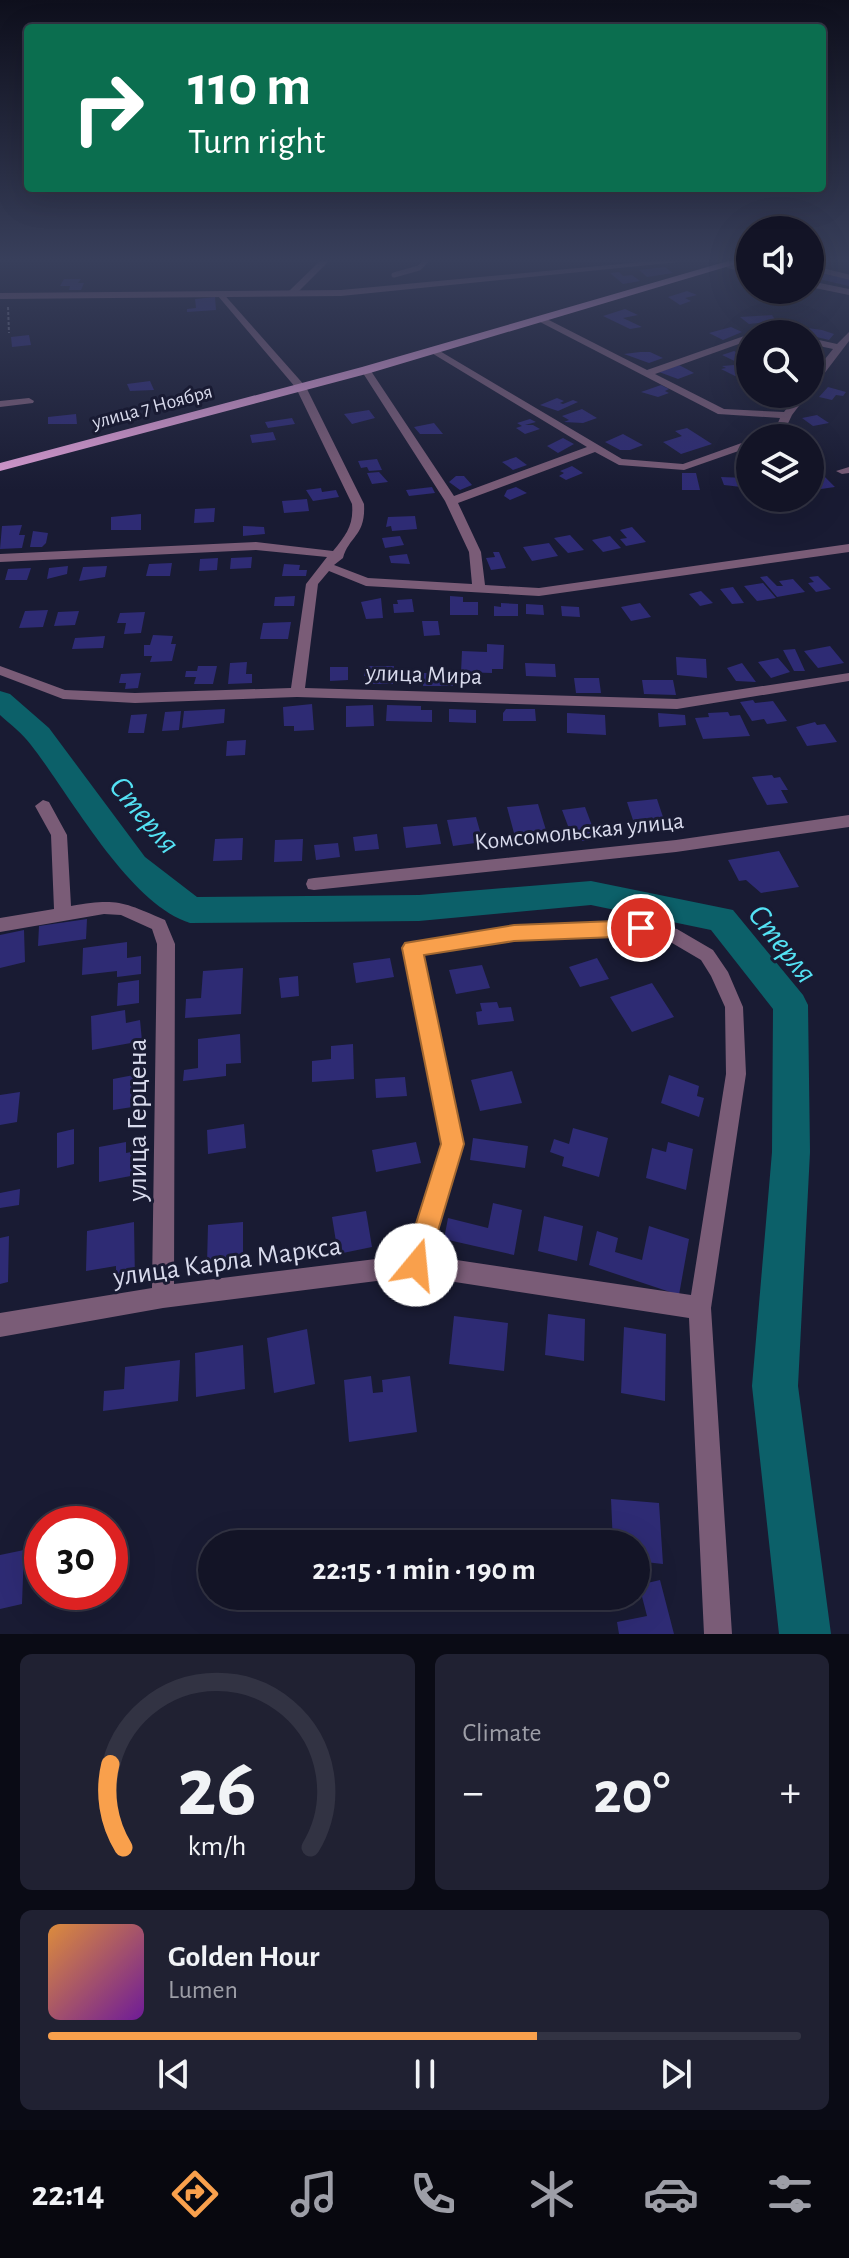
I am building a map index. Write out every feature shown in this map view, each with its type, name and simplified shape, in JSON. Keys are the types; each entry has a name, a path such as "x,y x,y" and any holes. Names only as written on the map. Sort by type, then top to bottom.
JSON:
{"main road":[{"name":"улица 7 Ноября","path":"0,467 480,337"}],"street":[{"path":"258,337 301,387 358,504 359,517 354,533 339,555 312,584 297,692"},
{"path":"577,337 722,412 787,415"},
{"path":"824,367 847,337"},
{"path":"647,373 736,342"},
{"path":"824,344 839,347"},
{"path":"433,350 619,462 684,467 736,448"},
{"path":"366,370 451,501 475,552 479,590"},
{"path":"0,404 29,401"},
{"path":"783,424 792,408"},
{"path":"451,501 595,448"},
{"path":"0,558 256,546 339,555"},
{"path":"329,567 366,582 539,592 849,548"},
{"name":"улица Мира","path":"0,670 63,694 135,698 297,692 677,704 849,677"},
{"path":"0,925 63,914 59,835 43,806"},
{"name":"Комсомольская улица","path":"314,884 676,846 849,821"},
{"name":"улица Герцена","path":"63,914 104,907 123,909 159,925 166,944 163,1297"},
{"path":"416,1265 453,1144 412,948 514,933 641,928 671,934 707,955 719,972 734,1007 736,1074 700,1308 718,1634"},
{"name":"улица Карла Маркса","path":"0,1325 163,1297 416,1265 700,1308"}],"building":[{"path":"11,337 29,337 31,345 12,347"},
{"path":"734,351 736,362 722,355"},
{"path":"650,352 663,358 649,363 624,354"},
{"path":"679,365 694,373 678,379 659,372"},
{"path":"722,366 736,366 736,376 721,369 726,368"},
{"path":"150,381 154,390 130,391 127,384"},
{"path":"661,385 669,389 665,391 669,393 658,397 641,392"},
{"path":"828,387 846,392 832,400 824,398"},
{"path":"557,398 564,401 560,403 563,404 573,400 578,402 558,411 540,405"},
{"path":"582,409 597,418 583,423 564,422 569,420 562,416"},
{"path":"369,410 375,418 352,424 344,414"},
{"path":"76,414 77,424 48,424 48,417"},
{"path":"817,415 829,423 810,424 802,418"},
{"path":"292,418 295,424 268,428 265,422"},
{"path":"530,419 536,422 525,425 540,429 525,434 516,428 522,426 517,423"},
{"path":"434,423 443,434 420,434 414,427"},
{"path":"687,428 712,444 681,454 663,442 682,436 675,431"},
{"path":"273,432 276,440 252,443 250,435"},
{"path":"623,434 643,445 620,450 605,442"},
{"path":"563,438 574,444 558,453 547,446"},
{"path":"516,457 527,465 513,470 502,462"},
{"path":"377,459 382,470 361,468 358,461"},
{"path":"572,466 583,473 566,480 559,476 564,473 560,471"},
{"path":"379,472 388,482 372,484 367,473"},
{"path":"682,473 696,473 700,490 682,490"},
{"path":"456,476 464,476 472,485 460,490 449,482"},
{"path":"824,476 835,487 824,489"},
{"path":"721,477 736,478 736,486 724,485"},
{"path":"432,487 435,493 409,496 406,490"},
{"path":"516,487 527,493 510,500 504,496 507,490"},
{"path":"321,488 322,492 336,490 339,497 313,501 306,490"},
{"path":"307,499 309,511 284,513 282,501"},
{"path":"215,508 214,522 194,523 195,509"},
{"path":"141,514 141,530 111,530 111,517"},
{"path":"415,516 417,529 392,531 391,526 386,527 388,517"},
{"path":"22,525 19,535 25,535 22,548 0,549 2,526"},
{"path":"243,526 264,527 265,534 243,536"},
{"path":"632,527 646,542 626,546 620,539 627,538 620,530"},
{"path":"33,531 48,533 42,547 30,547"},
{"path":"570,535 584,550 568,553 554,538"},
{"path":"400,536 404,545 385,548 382,538"},
{"path":"610,536 621,548 603,552 592,540"},
{"path":"549,543 558,556 532,561 523,547"},
{"path":"493,552 499,552 506,568 491,570 486,558 495,557"},
{"path":"407,554 410,564 391,563 389,556"},
{"path":"252,557 251,568 230,569 231,558"},
{"path":"218,558 217,570 199,571 200,559"},
{"path":"172,563 170,576 146,576 149,564"},
{"path":"284,564 300,565 299,570 307,570 306,576 282,576"},
{"path":"68,566 67,574 47,579 49,568"},
{"path":"107,566 105,577 79,581 83,567"},
{"path":"31,568 27,580 5,580 8,569"},
{"path":"767,576 777,586 783,586 779,581 793,579 805,592 777,597 760,577"},
{"path":"818,576 831,589 816,592 808,583 814,582 809,577"},
{"path":"763,583 776,598 757,601 744,586"},
{"path":"733,587 744,603 732,604 720,589"},
{"path":"701,591 713,603 700,606 689,594"},
{"path":"295,596 294,606 274,606 275,597"},
{"path":"450,596 463,597 463,602 478,602 478,615 450,615"},
{"path":"381,598 383,618 366,619 361,602"},
{"path":"412,599 414,612 394,613 393,604 398,604 397,600"},
{"path":"501,603 518,604 518,616 494,616 494,606 501,607"},
{"path":"640,603 651,617 631,621 621,607"},
{"path":"526,604 543,605 544,615 526,614"},
{"path":"561,606 579,607 580,617 562,616"},
{"path":"48,610 43,627 19,628 25,611"},
{"path":"79,611 75,625 54,626 58,612"},
{"path":"145,612 141,633 124,634 126,623 117,623 120,613"},
{"path":"422,621 438,621 440,635 424,636"},
{"path":"291,622 288,639 260,639 263,623"},
{"path":"153,635 173,636 171,644 176,644 172,661 150,662 152,656 144,656 144,645 150,645"},
{"path":"105,636 103,648 72,649 75,638"},
{"path":"487,644 504,645 503,669 492,669 492,673 461,672 462,651 487,652"},
{"path":"830,646 844,663 818,668 804,651"},
{"path":"795,649 805,671 794,671 783,650"},
{"path":"676,657 706,659 707,678 677,675"},
{"path":"778,658 790,672 771,678 758,662"},
{"path":"247,662 246,674 252,674 252,683 228,684 230,663"},
{"path":"525,663 555,664 556,677 526,676"},
{"path":"742,663 756,682 736,681 727,668"},
{"path":"198,666 217,666 213,684 194,684 196,677 185,677 186,671 197,671"},
{"path":"365,666 394,666 393,684 369,684 369,676 364,676"},
{"path":"330,667 348,667 348,680 330,681"},
{"path":"141,673 138,688 125,689 126,683 119,683 121,674"},
{"path":"424,673 453,673 453,686 423,686"},
{"path":"574,678 599,678 601,693 576,693"},
{"path":"642,680 673,680 676,695 644,694"},
{"path":"753,700 755,703 773,701 787,721 767,724 764,719 752,721 740,702"},
{"path":"312,704 314,730 294,731 294,726 284,726 283,707"},
{"path":"373,705 374,726 346,727 346,706"},
{"path":"387,705 421,706 421,710 432,710 432,722 386,721"},
{"path":"225,709 224,723 182,728 184,711"},
{"path":"449,709 476,710 476,723 449,722"},
{"path":"506,709 535,709 536,721 503,721"},
{"path":"181,711 179,730 162,731 165,712"},
{"path":"728,712 730,716 740,715 750,736 703,739 695,718 709,717 708,713"},
{"path":"567,713 605,715 606,735 567,733"},
{"path":"658,713 685,715 686,725 659,727"},
{"path":"147,714 144,733 128,733 131,715"},
{"path":"815,722 817,725 825,724 837,742 807,746 796,727"},
{"path":"246,740 245,755 226,756 227,741"},
{"path":"772,775 774,778 780,777 788,790 781,790 788,803 767,805 752,777"},
{"path":"657,799 664,820 634,823 627,802"},
{"path":"538,804 546,830 514,833 507,807"},
{"path":"585,807 597,839 582,841 579,833 571,834 562,810"},
{"path":"476,817 483,842 453,846 447,820"},
{"path":"437,824 441,844 406,848 403,827"},
{"path":"377,834 379,849 355,851 353,837"},
{"path":"243,838 242,860 213,861 215,839"},
{"path":"303,839 302,861 274,862 275,840"},
{"path":"338,843 340,857 316,860 314,845"},
{"path":"779,851 799,887 761,893 746,880 739,881 728,860"},
{"path":"87,919 86,939 38,946 39,926"},
{"path":"24,930 25,962 0,968 0,935"},
{"path":"127,942 127,958 141,956 141,974 117,977 117,971 82,975 83,948"},
{"path":"390,958 394,977 356,983 353,963"},
{"path":"597,958 609,979 580,987 569,967"},
{"path":"482,965 490,988 456,994 449,970"},
{"path":"243,968 241,1014 185,1018 186,999 201,998 203,971"},
{"path":"298,976 299,996 281,998 279,978"},
{"path":"139,980 139,1003 117,1006 118,983"},
{"path":"652,983 674,1017 632,1032 610,997"},
{"path":"497,1002 499,1008 511,1007 514,1021 478,1025 476,1012 482,1011 480,1003"},
{"path":"125,1010 126,1023 140,1020 142,1041 92,1050 91,1016"},
{"path":"240,1034 241,1063 226,1064 226,1076 183,1081 184,1070 198,1068 198,1039"},
{"path":"353,1044 354,1079 312,1082 312,1061 331,1059 331,1046"},
{"path":"512,1071 522,1103 480,1111 471,1080"},
{"path":"139,1074 139,1106 113,1110 113,1079"},
{"path":"669,1075 699,1086 697,1096 704,1098 699,1117 661,1103"},
{"path":"405,1077 407,1096 376,1098 375,1079"},
{"path":"20,1092 17,1122 0,1125 0,1095"},
{"path":"244,1124 246,1148 208,1154 207,1130"},
{"path":"573,1128 608,1138 599,1177 562,1166 564,1157 550,1152 554,1139 569,1144"},
{"path":"74,1129 74,1164 57,1168 57,1133"},
{"path":"473,1138 528,1146 525,1168 470,1160"},
{"path":"126,1142 126,1153 136,1151 136,1175 99,1182 99,1147"},
{"path":"416,1142 421,1163 376,1172 372,1150"},
{"path":"668,1142 693,1149 686,1190 646,1178 652,1148 666,1152"},
{"path":"20,1189 19,1205 0,1208 0,1193"},
{"path":"493,1203 522,1210 514,1255 444,1239 448,1218 488,1228"},
{"path":"366,1211 372,1247 338,1254 332,1217"},
{"path":"544,1216 583,1226 577,1261 538,1251"},
{"path":"134,1222 135,1281 116,1284 116,1266 86,1271 87,1231"},
{"path":"243,1222 243,1260 207,1264 208,1225"},
{"path":"649,1226 689,1239 679,1295 589,1265 597,1231 618,1238 615,1252 642,1260"},
{"path":"9,1236 8,1282 0,1284 0,1238"},
{"path":"548,1314 585,1319 584,1361 545,1355"},
{"path":"454,1316 508,1323 504,1371 449,1364"},
{"path":"624,1327 666,1334 665,1401 621,1393"},
{"path":"307,1329 315,1384 274,1393 267,1338"},
{"path":"243,1345 245,1389 196,1397 195,1353"},
{"path":"180,1360 178,1401 103,1411 104,1391 124,1389 125,1367"},
{"path":"371,1376 373,1393 383,1392 382,1380 410,1376 417,1432 349,1442 344,1380"},
{"path":"611,1499 659,1503 663,1564 650,1563 650,1530 612,1530"},
{"path":"24,1550 22,1604 0,1609 0,1555"},
{"path":"660,1580 674,1634 619,1634 617,1622 647,1616 645,1610 650,1610 650,1582"}],"waterway":[{"name":"Стерля","path":"0,700 39,735 134,865 190,910 419,908 591,893 721,919 791,1005 791,1152 775,1386 805,1634"}],"route":[{"path":"416,1265 453,1144 412,948 514,933 641,928"}]}
